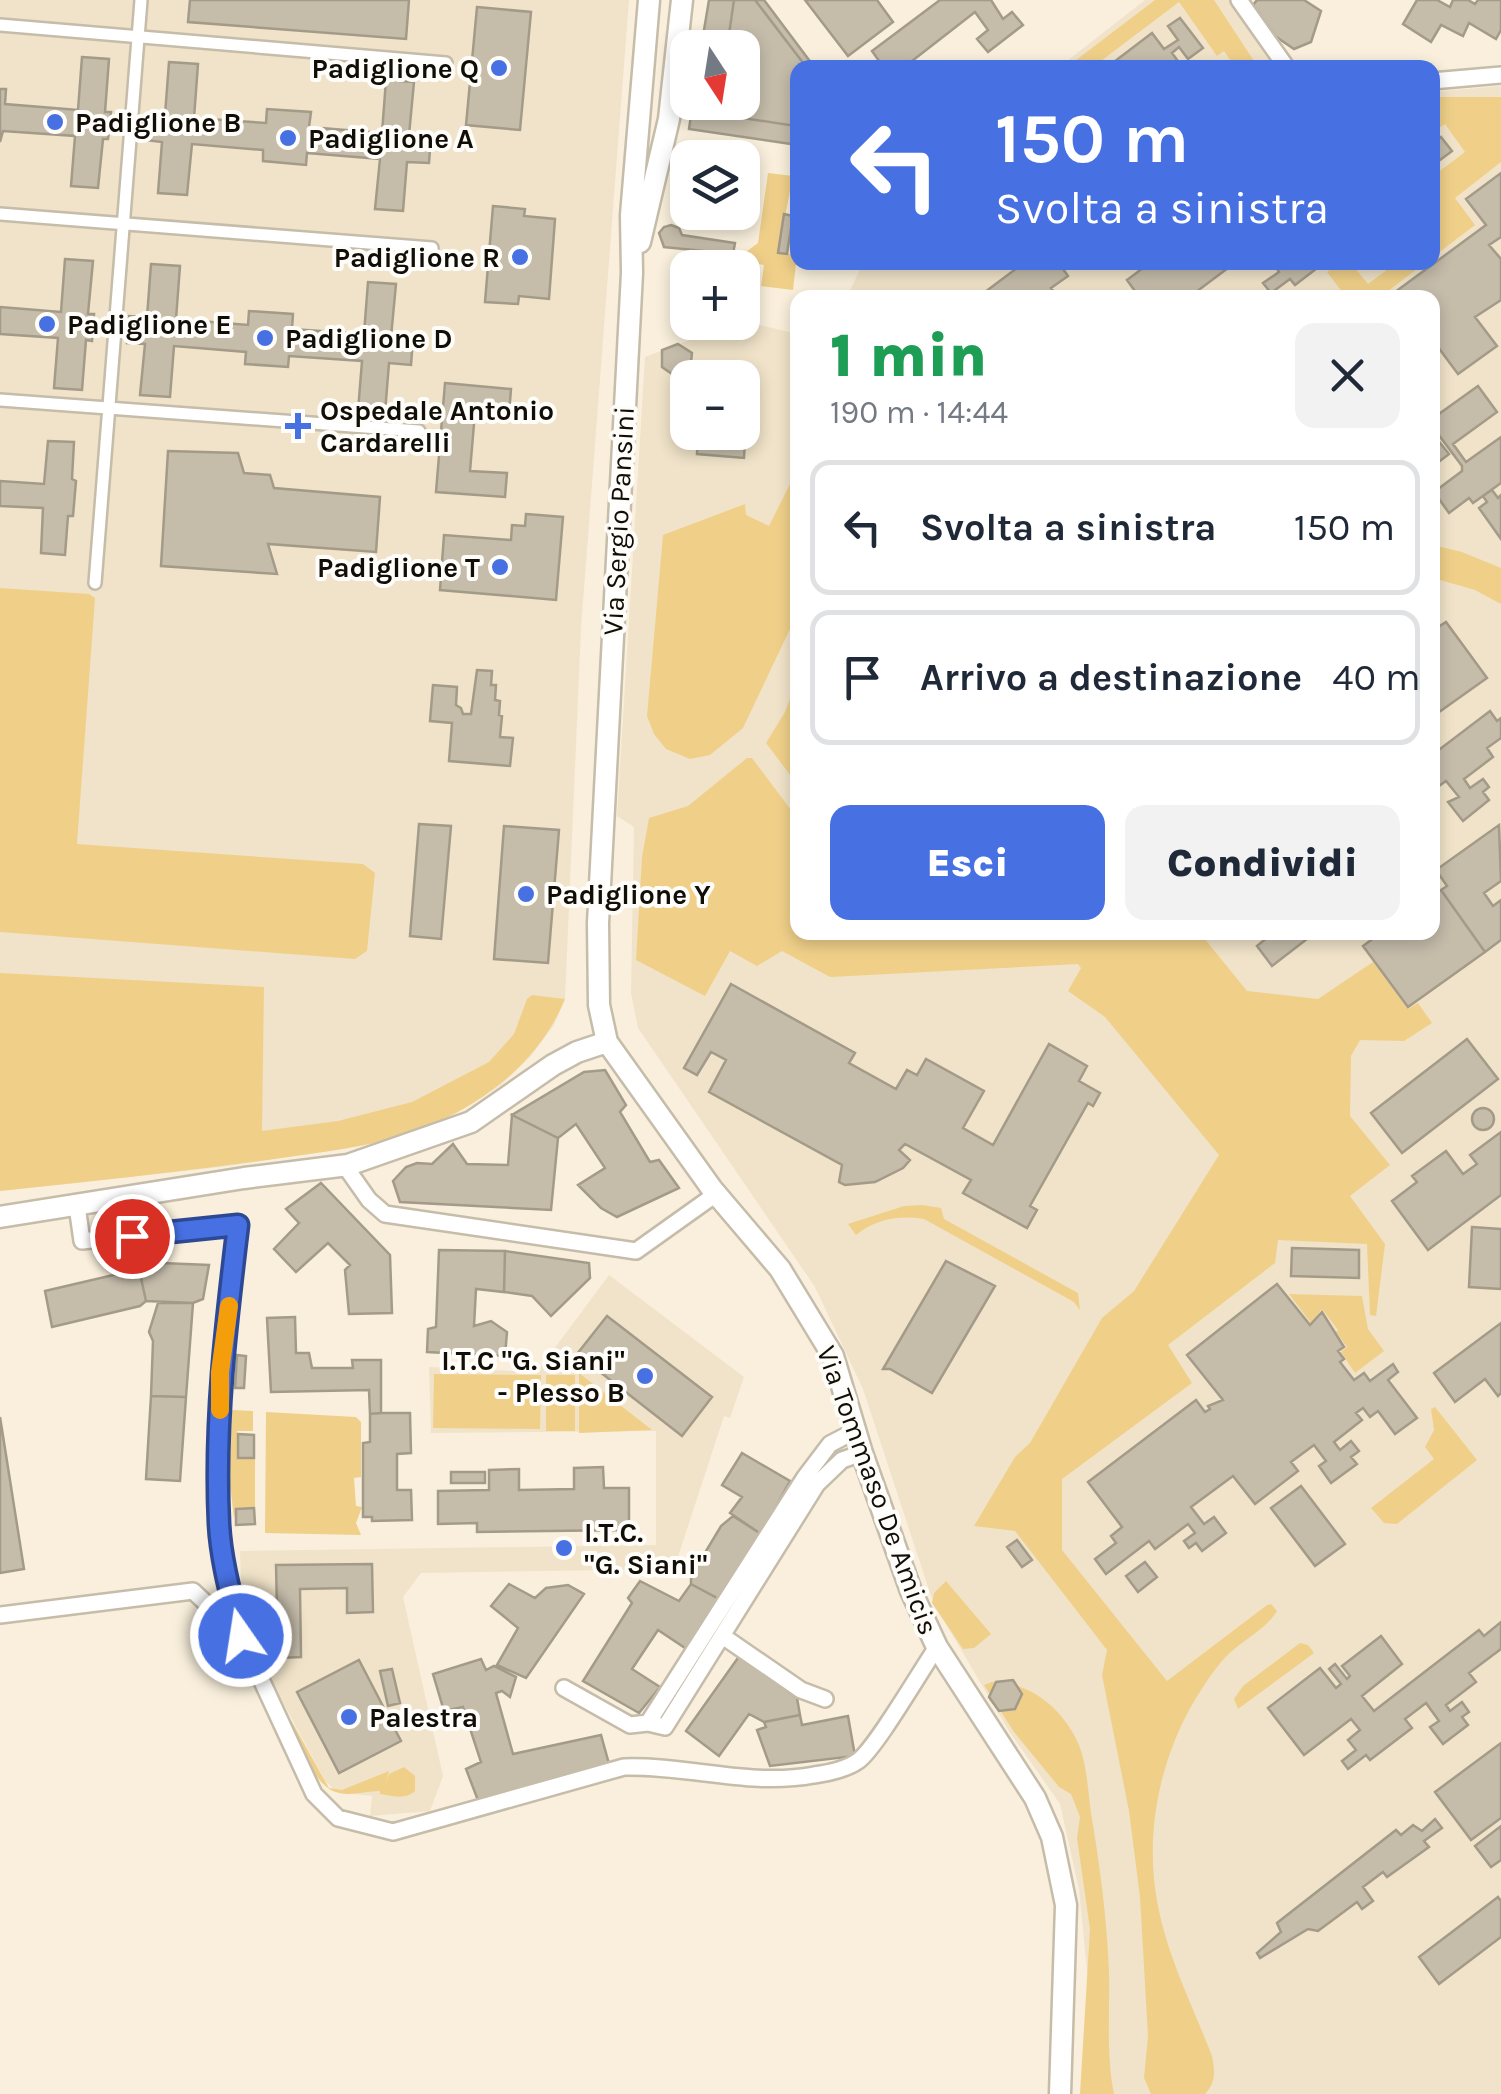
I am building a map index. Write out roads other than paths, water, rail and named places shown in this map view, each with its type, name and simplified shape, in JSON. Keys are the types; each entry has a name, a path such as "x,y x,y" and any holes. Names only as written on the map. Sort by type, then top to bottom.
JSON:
{"main road":[{"name":"Via Sergio Pansini","path":"607,1042 599,1005 598,922 632,273 631,215 649,0"},
{"path":"632,273 669,119 682,0"},
{"path":"0,1218 244,1178 346,1166 471,1122 553,1065 607,1042"},
{"name":"Via Tommaso De Amicis","path":"607,1042 714,1192 780,1270 833,1356 862,1453 911,1591 937,1647 1035,1798 1052,1837 1066,1905 1060,2094"},
{"path":"0,1235 28,1213"}],"street":[{"path":"95,583 141,0"},
{"path":"1239,0 1281,60"},
{"path":"0,25 446,62"},
{"path":"1440,80 1501,75"},
{"path":"0,214 432,248"},
{"path":"0,400 419,431"},
{"path":"346,1166 386,1211 634,1246 714,1192"},
{"path":"77,1206 82,1241 238,1225 220,1372 219,1524 223,1558 241,1636 314,1794 338,1818 393,1832 624,1767 653,1766 759,1780 830,1772 859,1760 937,1647"},
{"path":"648,1723 806,1477 830,1444 855,1431"},
{"path":"564,1688 630,1725 648,1723 665,1727 817,1484 842,1460 862,1453"},
{"path":"0,1615 193,1591 241,1636"},
{"path":"724,1638 801,1690 825,1699"}],"place":[{"name":"Padiglione Q","path":"499,68"},
{"name":"Padiglione B","path":"55,122"},
{"name":"Padiglione A","path":"288,138"},
{"name":"Padiglione R","path":"520,257"},
{"name":"Padiglione E","path":"47,324"},
{"name":"Padiglione D","path":"265,338"},
{"name":"Ospedale Antonio Cardarelli","path":"298,426"},
{"name":"Padiglione T","path":"500,567"},
{"name":"Padiglione Y","path":"526,894"},
{"name":"I.T.C \"G. Siani\" - Plesso B","path":"645,1376"},
{"name":"I.T.C. \"G. Siani\"","path":"564,1548"},
{"name":"Palestra","path":"349,1717"}]}
